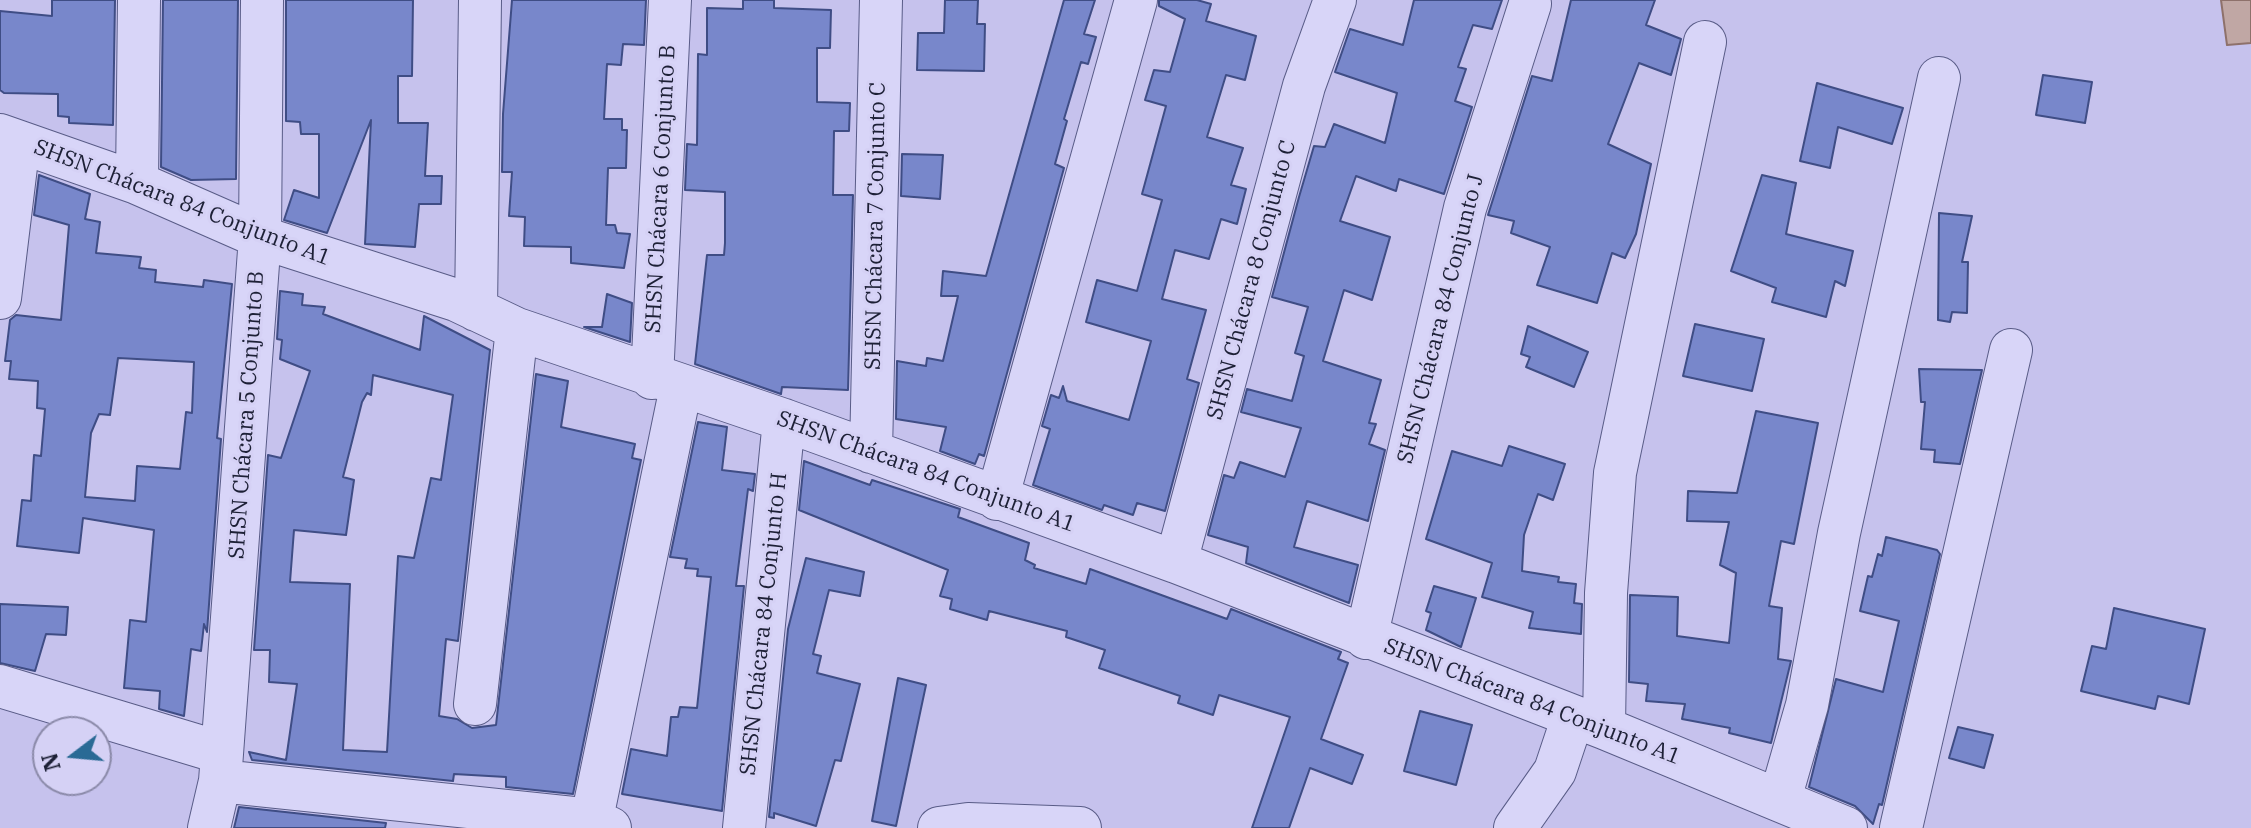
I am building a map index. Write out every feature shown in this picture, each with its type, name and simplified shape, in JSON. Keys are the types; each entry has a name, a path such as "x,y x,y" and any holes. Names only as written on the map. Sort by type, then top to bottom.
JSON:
{"street":[{"path":"137,183 139,0"},
{"name":"SHSN Chácara 5 Conjunto B","path":"209,828 221,767 260,237 262,0"},
{"path":"476,310 480,0"},
{"name":"SHSN Chácara 6 Conjunto B","path":"598,825 666,382 670,0"},
{"name":"SHSN Chácara 7 Conjunto C","path":"871,452 881,0"},
{"path":"997,499 1136,0"},
{"name":"SHSN Chácara 8 Conjunto C","path":"1176,562 1304,86 1335,0"},
{"name":"SHSN Chácara 84 Conjunto J","path":"1366,638 1465,208 1530,4"},
{"path":"1515,828 1588,722 1606,593 1615,473 1705,42"},
{"path":"1780,799 1807,705 1839,533 1939,78"},
{"path":"0,298 10,138"},
{"name":"SHSN Chácara 84 Conjunto A1","path":"10,138 137,183 260,237 476,310 517,329 784,420 1176,562 1588,722 1846,828"},
{"path":"475,704 517,329"},
{"path":"1901,828 2011,350"},
{"name":"SHSN Chácara 84 Conjunto H","path":"744,828 784,420"},
{"path":"0,686 221,767 598,825"},
{"path":"939,828 968,824 1080,828"}],"shaded area":[{"path":"2221,0 2251,0 2251,43 2227,45"}],"building":[{"path":"52,0 115,0 113,125 69,123 69,117 58,116 58,94 4,93 0,90 0,11 52,16"},
{"path":"163,0 238,0 236,179 191,180 161,167"},
{"path":"286,0 413,0 412,76 398,76 398,123 428,123 425,176 442,176 441,204 419,204 415,247 365,244 371,120 327,233 284,220 294,190 319,198 319,134 301,134 300,122 286,121"},
{"path":"512,0 646,0 644,45 623,44 621,65 607,64 604,119 622,119 622,130 627,130 626,168 608,168 606,225 615,225 617,233 630,234 624,268 571,263 571,247 524,246 525,217 509,216 512,172 502,172"},
{"path":"743,0 774,0 774,8 831,10 830,48 817,48 817,102 850,103 849,131 834,131 833,195 853,195 848,390 782,387 781,394 695,364 707,255 724,255 725,243 725,192 685,190 687,144 697,145 698,54 707,55 707,8 743,9"},
{"path":"945,0 978,0 977,24 985,24 984,71 917,70 918,33 944,33"},
{"path":"1064,0 1095,0 1084,34 1096,37 1088,64 1081,62 1064,119 1067,121 1055,164 1064,168 984,456 979,454 975,464 940,451 946,427 896,419 897,361 926,366 927,358 943,361 958,296 941,296 943,271 986,276"},
{"path":"1159,0 1197,0 1211,4 1206,21 1256,36 1245,80 1226,75 1207,137 1243,148 1231,185 1246,189 1237,224 1221,219 1209,259 1175,250 1162,299 1206,310 1187,379 1199,383 1165,511 1137,503 1133,515 1104,505 1102,510 1033,485 1050,429 1042,426 1051,395 1059,398 1063,386 1067,401 1129,420 1151,341 1086,322 1097,280 1137,291 1162,200 1142,194 1166,106 1145,100 1154,70 1170,72 1185,19 1159,6"},
{"path":"1414,0 1502,0 1492,29 1473,25 1458,67 1466,69 1455,101 1472,107 1444,194 1399,179 1396,191 1356,176 1340,221 1390,237 1372,300 1344,290 1323,361 1381,380 1369,423 1376,424 1369,444 1385,450 1368,521 1307,501 1294,547 1358,565 1349,603 1246,563 1248,547 1208,535 1224,475 1234,478 1240,462 1285,477 1301,428 1241,412 1247,389 1292,401 1304,356 1295,353 1308,307 1272,297 1314,146 1325,147 1334,124 1385,143 1397,93 1335,72 1350,29 1403,45"},
{"path":"1571,0 1655,0 1646,25 1681,39 1671,75 1639,63 1608,144 1651,164 1636,234 1625,258 1612,253 1597,303 1537,285 1550,247 1511,233 1514,221 1488,215 1532,76 1552,81"},
{"path":"2043,75 2092,82 2085,123 2036,115"},
{"path":"1817,83 1903,108 1892,144 1838,127 1830,168 1800,161"},
{"path":"902,154 943,155 940,199 901,196"},
{"path":"39,175 90,194 85,219 100,222 96,253 141,257 139,268 156,270 155,282 203,287 204,280 232,284 217,438 221,439 207,632 204,624 201,651 191,649 184,716 159,709 160,691 124,688 130,620 146,622 154,530 83,518 79,553 17,546 22,500 31,501 34,455 41,456 45,409 37,408 38,381 9,379 11,361 5,361 10,320 16,315 61,320 69,225 34,215","holes":["118,358 194,362 192,413 186,412 180,469 137,466 135,501 85,497 91,433 99,414 110,415"]},
{"path":"1762,175 1796,183 1786,234 1853,251 1845,286 1835,281 1826,317 1772,302 1776,288 1731,271"},
{"path":"1939,213 1972,216 1962,262 1968,262 1967,313 1952,312 1950,322 1938,320"},
{"path":"280,291 303,294 302,305 325,307 323,314 420,350 424,316 490,350 458,641 446,639 439,716 457,719 472,728 496,725 536,374 568,381 561,427 635,444 632,458 641,460 573,794 506,787 506,777 454,774 453,781 252,760 249,752 286,760 297,684 269,682 270,650 254,650 268,455 281,458 310,371 280,359 282,340 277,339","holes":["373,375 453,395 441,480 431,478 414,558 398,556 387,752 343,750 350,584 290,582 294,530 346,535 354,480 343,477 362,402 367,393 371,395"]},
{"path":"607,294 632,303 630,342 584,327 602,327"},
{"path":"1695,324 1764,339 1752,391 1683,376"},
{"path":"1528,326 1588,352 1574,387 1526,367 1530,357 1521,354"},
{"path":"1919,369 1982,370 1960,464 1934,462 1935,450 1921,449 1925,402 1921,402"},
{"path":"1756,411 1818,423 1794,544 1781,541 1769,606 1782,608 1778,659 1791,661 1771,743 1729,733 1730,728 1682,719 1685,704 1646,701 1648,684 1629,682 1630,595 1678,597 1677,636 1729,643 1736,573 1720,565 1729,522 1687,521 1688,491 1737,493"},
{"path":"698,422 727,427 722,470 755,474 753,491 748,489 736,586 744,586 722,811 622,794 631,749 667,756 671,717 678,717 680,707 697,708 711,577 697,576 698,569 685,568 687,559 670,557"},
{"path":"1509,446 1565,464 1553,500 1538,494 1524,535 1522,571 1559,577 1558,582 1576,584 1574,603 1582,604 1581,634 1529,628 1533,612 1482,597 1492,563 1426,539 1452,451 1502,466"},
{"path":"804,461 870,485 872,480 960,509 958,517 1029,543 1025,560 1035,565 1034,568 1086,584 1090,569 1227,619 1231,609 1341,652 1338,659 1348,663 1321,739 1363,755 1352,784 1310,768 1289,828 1252,828 1290,717 1219,695 1213,715 1178,703 1180,696 1099,668 1105,650 1066,637 1067,631 989,611 987,620 950,609 952,599 940,596 948,570 799,510"},
{"path":"1886,537 1937,550 1940,554 1882,805 1879,804 1873,824 1855,806 1809,787 1836,679 1883,692 1899,621 1860,611 1868,576 1872,577 1878,554 1882,556"},
{"path":"806,558 864,572 860,596 829,590 813,654 821,656 817,673 860,684 841,761 835,760 816,826 774,813 774,818 769,817 788,629"},
{"path":"1434,586 1476,598 1461,647 1426,630 1431,613 1426,611"},
{"path":"0,604 68,607 66,635 46,634 35,671 0,663"},
{"path":"2114,608 2205,629 2189,704 2158,696 2155,709 2081,691 2092,646 2106,649"},
{"path":"898,678 926,685 896,826 872,821"},
{"path":"1420,711 1472,725 1456,785 1404,771"},
{"path":"1958,727 1993,735 1984,768 1949,758"},
{"path":"239,807 386,823 385,828 234,828"}]}
